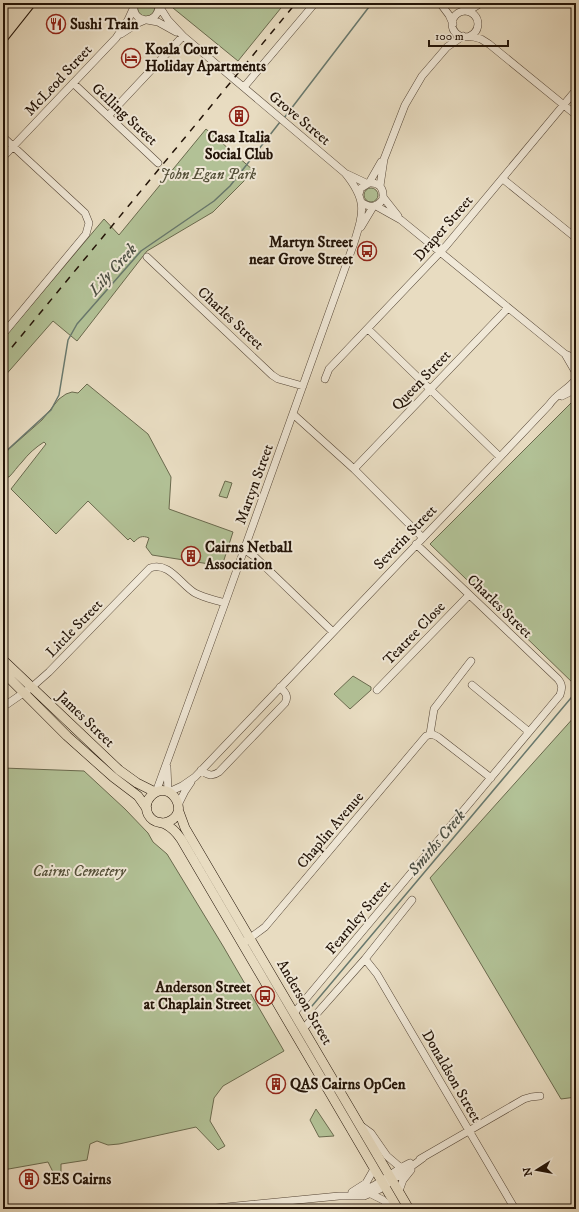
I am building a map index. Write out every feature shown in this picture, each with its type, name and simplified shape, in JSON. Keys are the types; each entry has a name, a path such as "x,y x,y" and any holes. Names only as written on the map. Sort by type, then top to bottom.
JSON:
{"highway":[{"path":"3,22 18,3"},
{"path":"3,37 30,3"}],"main road":[{"name":"James Street","path":"3,660 119,770 137,783 156,792"},
{"name":"James Street","path":"3,672 67,736 113,777 138,796 147,809"},
{"path":"156,792 168,792 175,797 178,807 174,818 168,822 157,822 152,819 147,809 148,801 156,792"},
{"name":"Anderson Street","path":"178,807 183,823 410,1209"},
{"name":"Anderson Street","path":"164,823 175,831 181,838 398,1209"}],"street":[{"path":"244,87 315,3"},
{"path":"440,3 452,9 472,13 489,44"},
{"path":"440,3 449,15 457,33 481,39 489,44 576,115"},
{"path":"482,3 463,11 455,17 452,34 447,46 422,76 405,106 384,159 368,183 361,188 359,194 361,202 366,206 374,206 401,220 565,354 576,359"},
{"path":"447,46 476,32 482,3"},
{"path":"133,6 137,17 146,20 151,19 156,15 159,4"},
{"name":"Grove Street","path":"159,4 165,16 183,36 345,173 356,186 359,194"},
{"name":"McLeod Street","path":"3,157 116,38 128,20 133,6"},
{"name":"Grove Street","path":"146,20 162,24 183,36"},
{"name":"McLeod Street","path":"116,38 134,25 146,20"},
{"path":"108,116 183,36"},
{"name":"Gelling Street","path":"73,83 158,163"},
{"name":"Draper Street","path":"325,379 329,369 440,252 503,179 576,90"},
{"path":"3,137 85,213 89,223 86,234 3,334"},
{"path":"374,206 381,202 383,197 383,192 380,186 384,159"},
{"name":"Grove Street","path":"345,173 368,183"},
{"path":"503,179 576,238"},
{"path":"368,183 377,184 380,186"},
{"path":"383,197 401,220"},
{"name":"Martyn Street","path":"156,792 226,603 356,236 362,213 361,202"},
{"name":"Martyn Street","path":"356,236 374,206"},
{"name":"Charles Street","path":"147,257 272,374 278,378 303,386"},
{"name":"Queen Street","path":"354,469 508,308"},
{"path":"368,329 500,457"},
{"path":"565,354 576,372"},
{"name":"Severin Street","path":"178,807 185,791 201,770 500,457 554,398 576,379"},
{"name":"Severin Street","path":"549,405 565,394 576,389"},
{"path":"293,414 354,469 423,538"},
{"name":"Charles Street","path":"416,544 558,680 562,688"},
{"path":"245,550 255,557 333,632"},
{"name":"Little Street","path":"3,707 32,687 54,667 149,569 160,566 167,569 195,593 226,603"},
{"name":"Teatree Close","path":"377,690 469,595"},
{"path":"471,661 434,708 433,734 491,778"},
{"path":"472,685 528,731"},
{"path":"201,770 206,774 211,775 215,775 219,772 285,703 287,700 286,694 280,688"},
{"name":"Fearnley Street","path":"294,1013 491,778 528,731 560,695 562,688"},
{"name":"Chaplin Avenue","path":"242,943 265,927 424,737 433,734"},
{"name":"Martyn Street","path":"167,763 168,792"},
{"name":"Severin Street","path":"168,792 182,786 195,777"},
{"name":"Fearnley Street","path":"304,1028 364,959 412,900"},
{"name":"Donaldson Street","path":"364,959 371,965 377,974 515,1209"},
{"path":"391,1177 524,1099 540,1096"},
{"path":"360,1125 371,1133 387,1156 401,1168"},
{"path":"206,1209 371,1194 401,1168 423,1158"},
{"path":"399,1191 403,1180 414,1164"},
{"path":"348,1194 364,1184 374,1169"},
{"path":"339,1196 357,1193 383,1183"},
{"path":"371,1194 383,1200 392,1209"}],"green space":[{"path":"138,3 154,3 155,9 153,13 143,16 138,9"},
{"path":"177,3 285,3 238,61 173,8"},
{"name":"John Egan Park","path":"206,129 253,170 213,212 147,251 77,341 53,321 3,378 3,339 104,219 119,235"},
{"path":"371,188 376,190 378,195 376,200 371,202 366,200 364,195 366,190"},
{"path":"87,384 148,434 171,477 169,509 233,532 222,566 152,555 146,547 149,538 141,537 134,542 130,538 128,540 88,501 56,534 11,489 46,444 44,442 32,451 9,477 4,477 3,474 3,456 42,420 59,399 72,392 78,393"},
{"path":"576,398 576,686 430,544"},
{"path":"225,481 232,483 227,498 219,496"},
{"path":"353,676 371,687 371,690 350,709 334,694"},
{"path":"576,715 576,1097 561,1099 430,878"},
{"name":"Cairns Cemetery","path":"3,768 84,771 125,809 148,833 153,842 167,854 223,946 284,1051 223,1086 214,1098 210,1121 225,1146 218,1150 196,1127 119,1144 108,1145 97,1141 90,1144 87,1160 61,1164 61,1180 57,1180 48,1162 3,1170"},
{"path":"316,1109 334,1136 319,1137 310,1120"}],"waterway":[{"path":"284,118 372,3"},
{"name":"Lily Creek","path":"3,454 51,410 59,395 68,340 77,324 141,251 214,201 230,186 280,122"},
{"name":"Smiths Creek","path":"312,1006 576,692"}],"railway":[{"path":"3,358 296,3"}],"place":[{"name":"Sushi Train","path":"56,24"},
{"name":"Koala Court Holiday Apartments","path":"131,58"},
{"name":"Casa Italia Social Club","path":"239,116"},
{"name":"Martyn Street near Grove Street","path":"367,251"},
{"name":"Cairns Netball Association","path":"191,556"},
{"name":"Anderson Street at Chaplain Street","path":"265,996"},
{"name":"QAS Cairns OpCen","path":"276,1084"},
{"name":"SES Cairns","path":"29,1179"}]}
